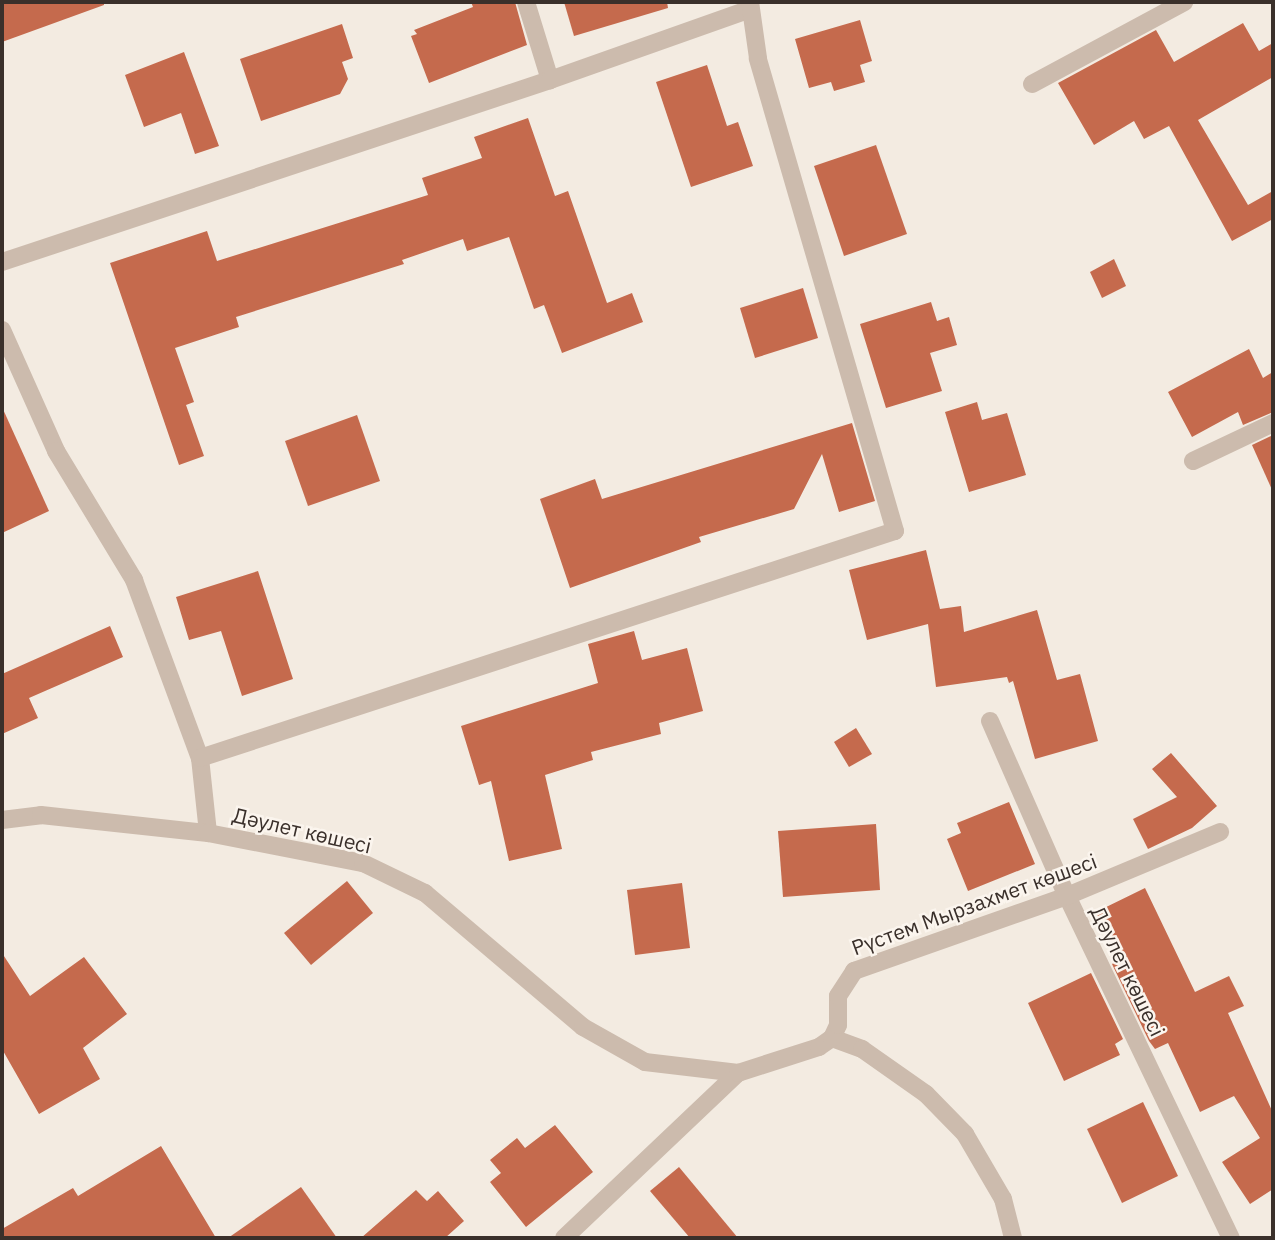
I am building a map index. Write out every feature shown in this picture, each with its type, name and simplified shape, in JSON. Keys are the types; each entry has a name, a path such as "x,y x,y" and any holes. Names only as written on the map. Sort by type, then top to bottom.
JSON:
{"street":[{"path":"526,2 550,80"},
{"path":"1032,84 1184,2"},
{"path":"2,262 550,80 750,5 758,58 895,531 200,758"},
{"path":"2,330 56,451 134,580 200,758 208,833"},
{"path":"1193,461 1273,423"},
{"name":"Дәулет көшесі","path":"990,721 1066,896 1231,1238"},
{"name":"Дәулет көшесі","path":"2,820 41,815 208,833 363,863 425,893 583,1027 645,1062 738,1073"},
{"name":"Рүстем Мырзахмет көшесі","path":"832,1038 838,1025 838,996 853,971 1066,896 1220,832"},
{"path":"564,1238 738,1073 820,1047 832,1038 862,1049 926,1094 965,1134 1003,1199 1013,1238"}],"building":[{"path":"2,2 104,2 104,5 2,42"},
{"path":"471,2 515,2 527,45 429,83 411,36 417,34 414,30 473,7"},
{"path":"564,2 667,2 668,8 574,36"},
{"path":"860,20 872,61 860,65 865,82 834,91 831,82 809,88 795,39"},
{"path":"1243,23 1259,51 1273,43 1273,77 1198,120 1248,205 1273,191 1273,219 1232,241 1169,126 1144,139 1134,121 1094,145 1058,83 1156,30 1174,62"},
{"path":"342,24 353,58 342,62 348,79 340,94 261,121 240,59"},
{"path":"184,52 219,146 195,154 181,113 144,127 125,75"},
{"path":"707,65 727,126 738,122 753,166 691,187 656,82"},
{"path":"528,118 555,196 568,191 607,303 632,293 643,322 562,353 544,305 534,309 509,237 467,251 463,239 402,260 404,264 236,317 239,327 175,348 194,402 186,405 204,456 179,465 110,263 207,231 217,261 428,195 422,178 482,158 474,137"},
{"path":"876,145 907,234 844,256 814,166"},
{"path":"1114,259 1126,286 1102,298 1090,272"},
{"path":"803,288 818,338 755,358 740,308"},
{"path":"931,302 937,321 949,317 957,345 930,353 942,391 886,408 860,324"},
{"path":"1249,349 1263,378 1273,372 1273,412 1243,425 1238,412 1192,437 1168,392"},
{"path":"977,402 982,420 1007,413 1026,475 969,492 945,412"},
{"path":"2,407 49,511 2,533"},
{"path":"357,415 380,481 308,506 285,441"},
{"path":"852,423 875,501 839,512 822,454 794,509 699,537 701,542 570,588 540,499 595,479 602,499"},
{"path":"1273,435 1273,492 1252,445"},
{"path":"926,550 940,609 961,606 964,632 1037,610 1057,680 1080,674 1098,741 1035,759 1013,681 1009,683 1007,677 936,687 928,624 867,640 849,570"},
{"path":"258,571 293,679 242,696 221,631 189,640 176,597"},
{"path":"110,626 123,657 29,698 38,718 2,734 2,674"},
{"path":"634,631 642,660 687,648 703,711 659,723 661,734 591,752 593,760 545,775 562,849 509,861 491,781 479,785 461,726 598,683 588,644"},
{"path":"856,728 872,754 849,767 834,742"},
{"path":"1171,753 1217,806 1192,828 1148,849 1133,819 1177,797 1152,769"},
{"path":"1009,802 1035,864 968,891 947,839 961,833 957,823"},
{"path":"876,824 880,890 783,897 778,831"},
{"path":"347,881 373,913 311,965 284,933"},
{"path":"682,883 690,948 635,955 627,890"},
{"path":"1145,888 1195,992 1229,976 1244,1006 1228,1013 1273,1113 1273,1189 1250,1204 1222,1162 1260,1138 1234,1096 1200,1112 1168,1043 1155,1049 1149,1041 1112,964 1119,960 1096,912"},
{"path":"2,953 30,996 84,957 127,1014 83,1048 100,1079 39,1114 2,1049"},
{"path":"1091,973 1123,1039 1115,1044 1120,1055 1064,1081 1028,1003"},
{"path":"1143,1102 1178,1176 1122,1203 1087,1129"},
{"path":"555,1125 593,1172 526,1227 490,1182 501,1173 490,1160 517,1138 525,1148"},
{"path":"161,1146 216,1238 2,1238 2,1229 73,1188 78,1196"},
{"path":"679,1167 738,1238 690,1238 650,1191"},
{"path":"301,1187 337,1238 228,1238"},
{"path":"416,1190 427,1201 438,1191 464,1221 445,1238 361,1238"}]}
